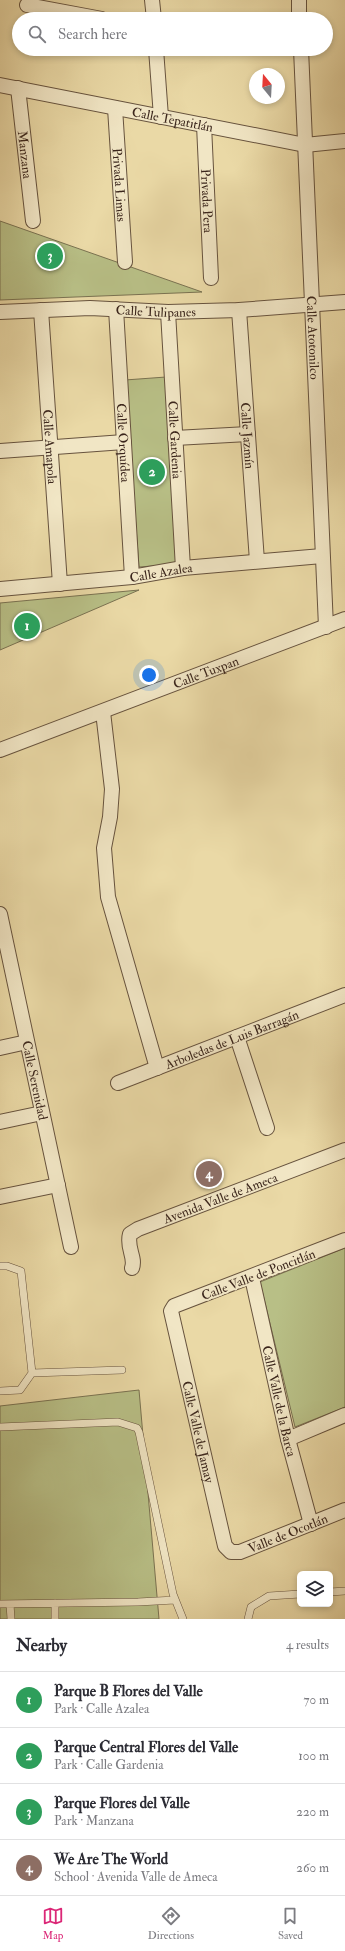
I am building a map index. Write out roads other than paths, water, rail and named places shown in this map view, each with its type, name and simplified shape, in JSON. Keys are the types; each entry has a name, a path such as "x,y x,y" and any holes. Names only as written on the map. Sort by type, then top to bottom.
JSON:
{"street":[{"path":"152,0 153,12"},
{"path":"299,0 299,12"},
{"path":"27,5 64,12"},
{"path":"157,56 161,117"},
{"name":"Calle Atotonilco","path":"301,56 326,627"},
{"name":"Calle Tepatitlán","path":"0,85 305,145 345,141"},
{"name":"Manzana","path":"18,88 33,221"},
{"name":"Privada Limas","path":"115,108 125,262"},
{"name":"Privada Pera","path":"204,125 212,278"},
{"name":"Calle Tulipanes","path":"0,312 116,309 168,312 238,310 312,306 345,302"},
{"name":"Calle Orquídea","path":"116,309 132,577"},
{"name":"Calle Amapola","path":"41,310 60,584"},
{"name":"Calle Jazmín","path":"238,310 257,561"},
{"name":"Calle Gardenia","path":"168,312 183,568"},
{"path":"175,438 248,434"},
{"path":"0,450 124,442"},
{"name":"Calle Azalea","path":"0,589 132,577 183,568 322,556"},
{"name":"Calle Tuxpan","path":"0,750 345,619"},
{"path":"103,712 112,789 110,817 104,848 108,897 157,1068"},
{"name":"Calle Serenidad","path":"0,914 6,973 27,1042 71,1248"},
{"name":"Arboledas de Luis Barragán","path":"118,1083 345,995"},
{"path":"237,1037 267,1128"},
{"path":"0,1048 27,1042"},
{"path":"0,1122 42,1113"},
{"name":"Avenida Valle de Ameca","path":"132,1268 134,1263 128,1243 130,1234 138,1229 345,1150"},
{"path":"0,1198 58,1185"},
{"name":"Calle Valle de Poncitlán","path":"172,1309 174,1306 252,1278 345,1240"},
{"name":"Calle Valle de la Barca","path":"252,1278 288,1439 311,1524"},
{"name":"Calle Valle de Jamay","path":"172,1309 225,1546 230,1552"},
{"path":"288,1439 345,1415"},
{"name":"Valle de Ocotlán","path":"230,1552 240,1552 345,1510"}],"lane":[{"path":"0,1266 7,1266 22,1271 32,1373 20,1390 0,1391"},
{"path":"32,1373 122,1370"},
{"path":"0,1427 118,1422 137,1428 175,1600 183,1619"},
{"path":"333,1592 345,1591"},
{"path":"248,1619 251,1607 269,1596 297,1594"},
{"path":"0,1604 175,1600"},
{"path":"55,1603 55,1619"},
{"path":"10,1604 11,1619"}],"place":[{"name":"Parque Flores del Valle","path":"50,256"},
{"name":"Parque Central Flores del Valle","path":"152,472"},
{"name":"Parque B Flores del Valle","path":"27,626"},
{"name":"We Are The World","path":"209,1174"}]}
